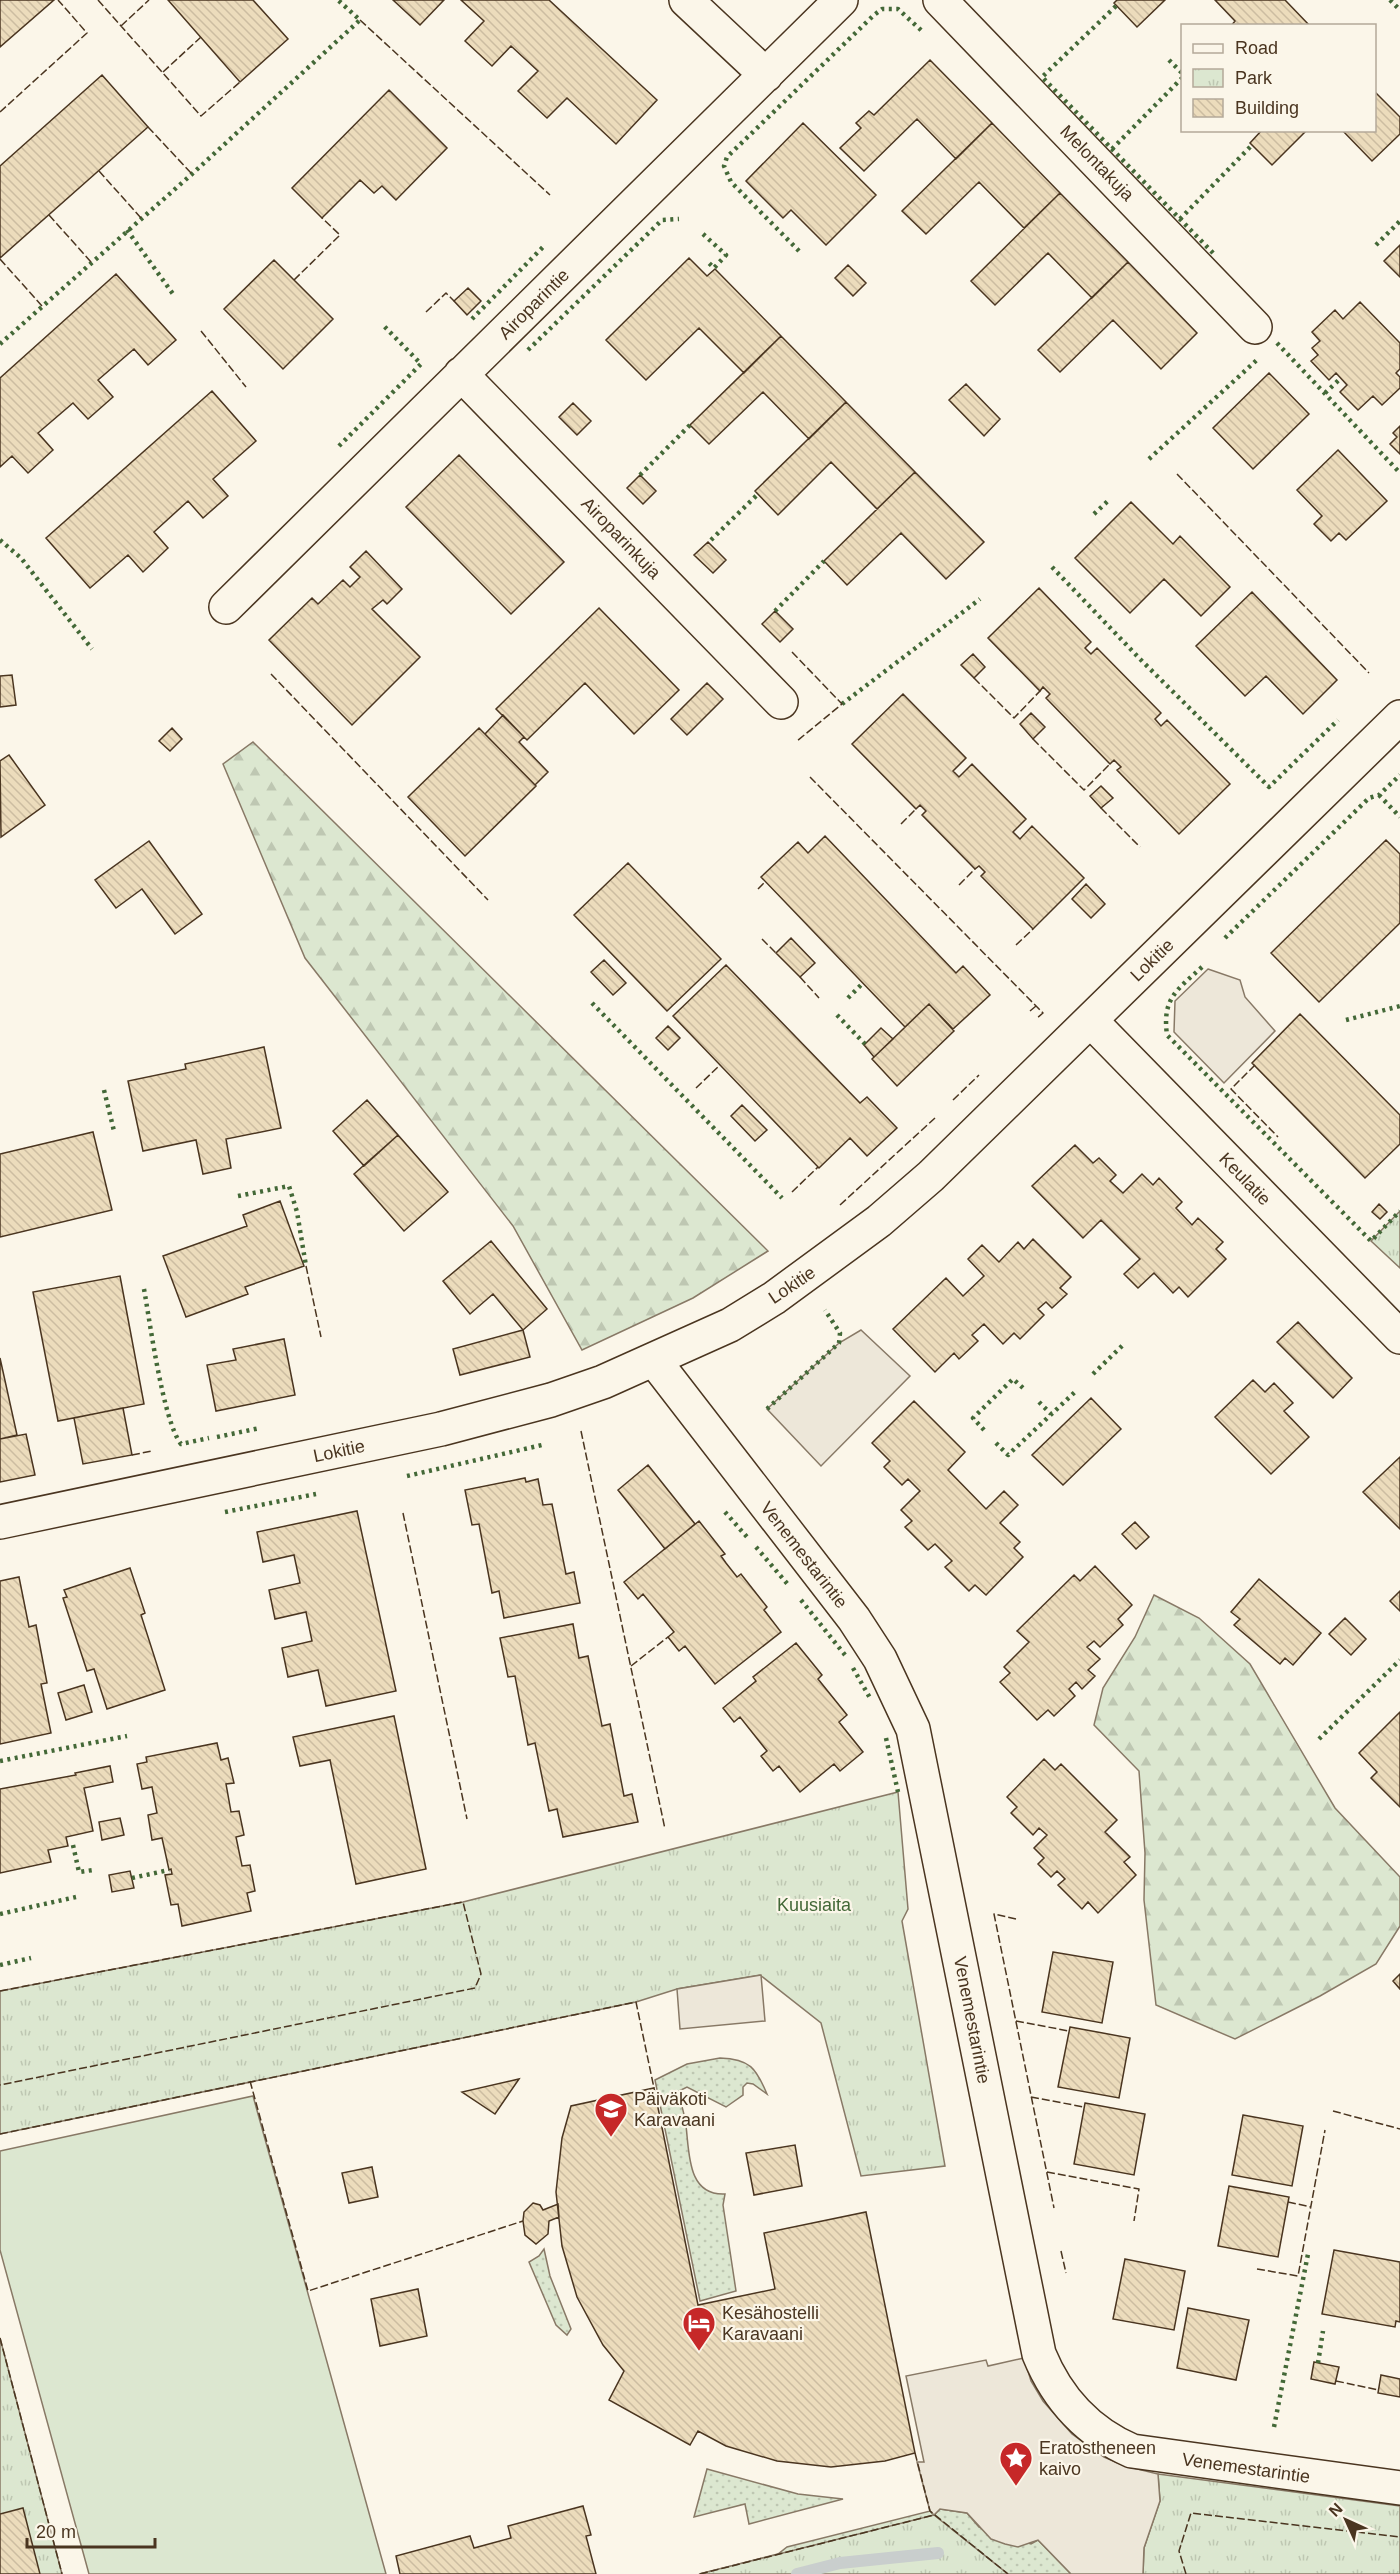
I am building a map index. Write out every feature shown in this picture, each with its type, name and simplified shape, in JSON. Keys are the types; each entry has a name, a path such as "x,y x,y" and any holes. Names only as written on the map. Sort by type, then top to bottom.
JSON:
{"street":[{"path":"686,0 766,75"},
{"name":"Airoparintie","path":"226,607 841,0"},
{"name":"Melontakuja","path":"940,0 1255,327"},
{"name":"Airoparinkuja","path":"461,374 781,702"},
{"name":"Lokitie","path":"0,1522 441,1429 551,1400 654,1360 730,1325 774,1298 879,1221 931,1176 1400,717"},
{"name":"Keulatie","path":"1091,1021 1400,1337"},
{"name":"Venemestarintie","path":"654,1360 854,1619 884,1667 913,1729 1039,2354 1047,2373 1063,2399 1082,2420 1112,2442 1132,2451 1400,2488"}],"green space":[{"path":"253,742 768,1251 693,1298 582,1350 513,1226 305,958 223,764"},
{"path":"1400,1211 1400,1268 1371,1241"},
{"path":"1154,1595 1199,1618 1250,1664 1335,1808 1400,1877 1400,1926 1376,1964 1320,1996 1235,2039 1156,2005 1144,1900 1145,1853 1139,1771 1094,1725 1103,1688 1135,1637"},
{"name":"Kuusiaita","path":"898,1792 908,1909 902,1921 945,2166 861,2176 821,2023 760,1975 677,1989 636,2002 0,2134 0,1991 463,1902"},
{"path":"720,2058 738,2060 751,2067 767,2094 753,2084 747,2083 743,2087 743,2095 726,2107 687,2087 679,2091 689,2155 696,2178 702,2187 712,2192 725,2194 723,2205 736,2291 700,2301 655,2080 687,2064"},
{"path":"253,2096 386,2574 89,2574 0,2250 0,2151"},
{"path":"544,2249 550,2276 571,2329 567,2335 556,2325 529,2262 539,2256"},
{"path":"0,2338 62,2574 0,2574"},
{"path":"707,2469 798,2494 843,2499 749,2524 745,2504 694,2517"},
{"path":"1158,2474 1400,2506 1400,2574 1143,2574 1144,2548 1160,2501"},
{"path":"940,2509 967,2513 979,2527 1031,2544 1038,2540 1071,2574 700,2574 778,2554 787,2547 930,2511 934,2515"},
{"path":"934,2515 1008,2574 699,2574"}],"shaded area":[{"path":"1208,969 1240,980 1245,997 1275,1031 1224,1083 1174,1032 1175,1001"},
{"path":"861,1330 910,1376 821,1466 767,1409 839,1343"},
{"path":"761,1975 765,2021 680,2029 677,1989"},
{"path":"1024,2358 1031,2381 1043,2401 1072,2434 1104,2457 1125,2466 1158,2474 1160,2501 1144,2548 1143,2574 1071,2574 1038,2540 1018,2547 1005,2544 991,2539 967,2513 940,2509 934,2515 930,2511 917,2462 924,2462 906,2376 986,2360 988,2366"}],"building":[{"path":"0,0 54,0 0,47"},
{"path":"168,0 253,0 288,39 240,82"},
{"path":"393,0 444,0 420,25"},
{"path":"461,0 549,0 657,100 616,144 567,98 547,118 518,91 538,71 511,46 492,66 465,41 484,21"},
{"path":"1117,0 1165,0 1137,27 1114,3"},
{"path":"1215,0 1285,0 1308,24 1233,24 1235,21"},
{"path":"930,60 992,123 956,159 917,119 864,171 840,148 861,128 856,123 869,111 874,115"},
{"path":"102,75 148,127 0,258 0,166"},
{"path":"389,90 447,148 396,200 382,186 374,193 360,180 322,218 292,188"},
{"path":"1376,93 1400,117 1400,134 1372,161 1344,132 1376,132"},
{"path":"803,123 876,195 826,245 791,210 783,218 746,181"},
{"path":"992,123 1060,193 1024,228 979,182 926,234 902,211"},
{"path":"1260,132 1305,132 1272,165 1250,143"},
{"path":"1060,193 1128,262 1092,298 1048,253 995,305 971,281"},
{"path":"1400,245 1400,277 1384,261"},
{"path":"689,258 707,276 715,269 781,336 744,373 699,328 646,380 606,340"},
{"path":"274,260 333,319 283,369 224,309"},
{"path":"1128,262 1197,333 1161,369 1113,320 1060,372 1038,350"},
{"path":"848,265 866,283 853,296 835,278"},
{"path":"116,274 176,340 148,365 134,349 98,380 113,397 88,419 73,403 38,433 53,450 28,473 12,456 0,467 0,378"},
{"path":"468,288 481,301 467,315 454,301"},
{"path":"1360,302 1400,343 1400,369 1396,373 1400,377 1400,388 1382,405 1373,396 1358,410 1340,392 1347,385 1336,373 1329,380 1311,361 1318,355 1312,348 1320,341 1312,332 1335,310 1343,319"},
{"path":"781,336 846,402 809,439 763,392 709,444 690,425"},
{"path":"1269,373 1309,414 1253,469 1213,428"},
{"path":"966,384 1000,419 984,436 949,400"},
{"path":"212,391 256,441 213,479 228,496 203,518 188,501 154,532 168,548 143,572 128,555 90,588 46,538"},
{"path":"846,402 915,472 877,509 831,462 778,515 755,491"},
{"path":"573,403 591,421 577,435 559,417"},
{"path":"1400,426 1400,454 1390,444 1397,437 1393,433"},
{"path":"1338,450 1387,501 1346,540 1339,533 1331,541 1314,524 1322,516 1297,490"},
{"path":"459,455 564,562 511,614 406,507"},
{"path":"915,472 984,542 946,579 901,533 847,585 824,561"},
{"path":"640,475 656,491 643,504 627,488"},
{"path":"1131,502 1173,544 1180,536 1230,587 1201,616 1164,579 1130,613 1075,558"},
{"path":"708,542 726,560 713,573 694,555"},
{"path":"366,551 402,589 387,604 383,600 372,609 420,657 352,725 269,640 312,598 318,604 343,580 350,587 360,577 350,567"},
{"path":"1039,588 1091,642 1085,648 1091,654 1097,648 1161,713 1155,719 1161,726 1167,720 1230,784 1179,834 1117,770 1121,767 1114,760 1110,764 1046,698 1050,694 1043,687 1040,691 988,638"},
{"path":"1252,592 1337,680 1303,714 1266,676 1245,696 1196,646"},
{"path":"599,608 679,690 634,734 585,683 527,740 496,709"},
{"path":"775,611 793,629 780,642 762,624"},
{"path":"973,654 985,667 974,678 961,665"},
{"path":"12,675 16,705 0,707 0,676"},
{"path":"707,683 723,699 687,735 671,719"},
{"path":"903,694 966,758 953,771 959,777 972,764 1026,819 1013,832 1020,839 1032,826 1084,878 1033,929 981,876 985,872 979,866 975,869 922,815 926,811 920,805 916,809 852,744"},
{"path":"1031,713 1045,727 1033,739 1020,724"},
{"path":"503,715 524,737 519,742 548,772 535,785 485,734"},
{"path":"172,728 182,739 170,751 159,741"},
{"path":"479,728 536,786 465,856 408,797"},
{"path":"9,755 45,805 1,837 0,761"},
{"path":"1101,786 1113,798 1101,808 1090,796"},
{"path":"825,836 956,973 963,966 990,995 953,1029 929,1004 905,1027 761,877 798,842 808,853"},
{"path":"1386,840 1400,854 1400,923 1319,1002 1271,953"},
{"path":"149,841 202,914 175,934 142,889 116,908 95,880"},
{"path":"628,863 721,959 667,1011 574,915"},
{"path":"1086,884 1105,904 1091,918 1072,899"},
{"path":"791,938 815,963 800,977 776,953"},
{"path":"604,960 626,983 613,995 591,972"},
{"path":"726,965 860,1103 867,1097 897,1128 867,1156 850,1138 819,1168 673,1016"},
{"path":"929,1004 954,1031 897,1086 872,1059"},
{"path":"1300,1014 1400,1115 1400,1144 1365,1178 1252,1063"},
{"path":"668,1026 680,1038 668,1050 656,1038"},
{"path":"881,1028 893,1039 874,1057 864,1045"},
{"path":"264,1047 281,1128 226,1139 231,1168 203,1174 196,1140 143,1151 128,1081 186,1069 185,1064"},
{"path":"367,1100 398,1135 364,1166 333,1131"},
{"path":"742,1105 767,1130 755,1141 731,1116"},
{"path":"93,1132 112,1210 0,1237 0,1154"},
{"path":"398,1135 448,1192 404,1231 354,1174"},
{"path":"1075,1145 1093,1163 1099,1158 1116,1175 1110,1181 1123,1193 1142,1174 1153,1185 1159,1178 1182,1202 1176,1208 1192,1225 1198,1218 1223,1242 1216,1249 1226,1259 1188,1297 1179,1287 1173,1293 1154,1273 1138,1288 1124,1274 1140,1259 1101,1220 1083,1238 1032,1186"},
{"path":"280,1201 304,1266 245,1287 248,1294 186,1317 163,1256 247,1226 243,1215"},
{"path":"1379,1204 1387,1212 1380,1219 1372,1212"},
{"path":"1033,1239 1071,1277 1060,1288 1067,1294 1052,1308 1046,1302 1038,1309 1044,1315 1020,1339 1014,1333 1003,1344 984,1324 972,1335 978,1341 959,1359 954,1353 935,1372 893,1329 946,1278 963,1296 984,1276 968,1259 982,1245 999,1262 1018,1242 1024,1249"},
{"path":"491,1241 547,1309 523,1330 493,1294 470,1314 443,1281"},
{"path":"120,1276 144,1404 58,1421 33,1292"},
{"path":"1298,1322 1352,1378 1333,1398 1277,1342"},
{"path":"523,1330 530,1357 460,1375 453,1349"},
{"path":"284,1339 295,1395 216,1411 207,1365 236,1360 233,1349"},
{"path":"0,1358 17,1435 0,1439"},
{"path":"1253,1380 1265,1392 1274,1383 1293,1403 1284,1411 1309,1437 1271,1474 1215,1417"},
{"path":"1091,1398 1121,1429 1063,1485 1032,1455"},
{"path":"914,1401 965,1452 948,1470 986,1509 1004,1491 1018,1505 1000,1523 1020,1542 1014,1548 1023,1557 986,1595 975,1585 969,1591 945,1567 952,1561 935,1544 928,1550 905,1527 912,1521 901,1510 920,1491 908,1479 902,1485 884,1467 890,1461 872,1443"},
{"path":"123,1408 132,1455 83,1464 74,1418"},
{"path":"26,1434 35,1475 0,1482 0,1439"},
{"path":"1400,1457 1400,1529 1363,1492"},
{"path":"648,1465 695,1524 665,1549 618,1490"},
{"path":"525,1478 526,1482 538,1479 543,1505 552,1504 566,1574 574,1572 580,1603 504,1618 499,1591 492,1593 479,1524 472,1525 465,1490"},
{"path":"357,1511 396,1691 326,1706 318,1670 288,1677 282,1648 312,1641 306,1612 275,1619 269,1590 300,1583 294,1555 263,1562 257,1532"},
{"path":"699,1521 725,1554 721,1556 737,1577 741,1574 767,1607 764,1610 781,1632 715,1684 685,1646 679,1651 668,1637 674,1632 643,1594 638,1599 624,1582"},
{"path":"1135,1522 1149,1537 1136,1549 1122,1534"},
{"path":"1095,1566 1132,1605 1118,1619 1123,1625 1100,1647 1094,1641 1087,1647 1100,1659 1088,1670 1095,1676 1082,1689 1076,1682 1069,1689 1075,1696 1054,1716 1048,1710 1037,1720 1000,1682 1010,1673 1004,1667 1029,1642 1017,1631 1074,1575 1080,1581"},
{"path":"130,1568 145,1613 141,1615 165,1690 107,1709 94,1669 87,1671 63,1598 67,1597 64,1590"},
{"path":"19,1577 29,1627 36,1625 47,1683 41,1684 51,1733 0,1744 0,1581"},
{"path":"1259,1579 1321,1633 1293,1665 1285,1658 1280,1664 1234,1625 1240,1619 1231,1612"},
{"path":"1400,1591 1400,1611 1390,1601"},
{"path":"1345,1618 1366,1639 1351,1655 1329,1634"},
{"path":"573,1624 579,1658 588,1656 602,1726 610,1724 624,1796 632,1794 638,1822 563,1837 557,1809 549,1811 535,1743 528,1745 515,1676 508,1677 500,1638"},
{"path":"796,1643 822,1675 818,1679 847,1715 839,1722 863,1752 840,1771 834,1764 800,1792 779,1766 773,1771 761,1756 767,1751 740,1717 734,1722 723,1708 756,1681 753,1677"},
{"path":"84,1685 92,1712 66,1720 58,1693"},
{"path":"1400,1712 1400,1807 1371,1778 1377,1772 1359,1753"},
{"path":"394,1716 426,1869 356,1884 330,1760 300,1766 293,1737"},
{"path":"217,1743 221,1760 228,1758 234,1783 226,1784 231,1812 239,1811 244,1835 236,1837 242,1866 250,1865 255,1891 247,1893 251,1911 182,1926 178,1904 171,1905 165,1875 172,1874 171,1869 169,1870 162,1838 152,1840 148,1815 157,1813 152,1787 142,1789 137,1764 147,1762 146,1757"},
{"path":"1044,1759 1055,1770 1061,1764 1117,1820 1105,1832 1130,1857 1124,1862 1136,1875 1098,1913 1088,1902 1082,1909 1058,1885 1065,1879 1057,1871 1051,1877 1038,1864 1044,1858 1034,1848 1047,1835 1039,1828 1033,1835 1011,1813 1017,1807 1007,1797"},
{"path":"110,1766 113,1782 84,1788 93,1831 66,1837 68,1846 48,1850 51,1862 0,1873 0,1789 76,1775 75,1773"},
{"path":"120,1818 124,1835 102,1840 99,1822"},
{"path":"130,1871 134,1888 112,1892 109,1875"},
{"path":"1053,1952 1113,1962 1102,2023 1042,2012"},
{"path":"1400,1974 1400,1989 1393,1981"},
{"path":"1070,2027 1130,2038 1119,2098 1058,2087"},
{"path":"519,2079 495,2114 462,2092"},
{"path":"654,2088 698,2305 775,2289 764,2233 866,2212 915,2453 885,2461 831,2467 777,2461 726,2446 698,2431 690,2445 609,2400 624,2371 603,2345 577,2297 562,2246 556,2192 562,2138 571,2106"},
{"path":"1085,2103 1145,2114 1134,2175 1074,2164"},
{"path":"1243,2115 1303,2126 1292,2186 1232,2175"},
{"path":"795,2145 802,2186 754,2195 746,2153"},
{"path":"372,2167 378,2197 349,2203 342,2173"},
{"path":"1229,2186 1289,2197 1278,2257 1218,2246"},
{"path":"533,2203 540,2205 543,2210 558,2204 559,2217 549,2221 548,2234 536,2244 525,2235 523,2221 524,2212"},
{"path":"1334,2250 1400,2262 1400,2322 1396,2321 1395,2327 1322,2314"},
{"path":"1125,2259 1185,2271 1174,2330 1113,2319"},
{"path":"418,2289 427,2336 380,2346 371,2299"},
{"path":"1188,2308 1249,2320 1236,2380 1177,2368"},
{"path":"1314,2362 1339,2367 1335,2384 1311,2379"},
{"path":"1381,2375 1400,2379 1400,2397 1378,2393"},
{"path":"583,2506 591,2535 586,2536 596,2574 400,2574 396,2556 470,2536 474,2548 511,2538 508,2526"},
{"path":"23,2508 40,2574 0,2574 0,2514"}],"waterway":[{"path":"797,2574 840,2563 938,2553"}],"hedge":[{"path":"0,344 192,174 360,20 338,0"},
{"path":"1390,0 1400,10"},
{"path":"1116,6 1042,77 1215,255"},
{"path":"799,251 731,182 724,166 727,157 882,9 898,9 922,31"},
{"path":"1169,60 1181,72"},
{"path":"1112,149 1181,79"},
{"path":"1180,219 1252,145"},
{"path":"528,350 662,220 679,219"},
{"path":"1376,245 1400,221"},
{"path":"127,230 173,294"},
{"path":"703,234 726,255 714,268 707,261"},
{"path":"472,319 545,245"},
{"path":"339,446 421,364 382,324"},
{"path":"1277,343 1400,473"},
{"path":"1149,459 1259,358"},
{"path":"1325,393 1341,378"},
{"path":"640,475 690,425"},
{"path":"711,540 758,494"},
{"path":"1094,514 1109,500"},
{"path":"0,540 21,558 92,649"},
{"path":"775,611 824,561"},
{"path":"1052,567 1141,660 1269,787 1338,720"},
{"path":"842,704 980,599"},
{"path":"1225,938 1369,798 1379,795 1400,775"},
{"path":"1379,795 1400,817"},
{"path":"1202,967 1179,989 1169,1003 1166,1022 1167,1035 1371,1241 1400,1211"},
{"path":"848,998 863,983"},
{"path":"592,1003 782,1198"},
{"path":"1346,1020 1400,1006"},
{"path":"837,1015 865,1044"},
{"path":"104,1090 114,1131"},
{"path":"238,1196 289,1186 297,1212 306,1266"},
{"path":"144,1289 163,1394 174,1432 181,1444 209,1438"},
{"path":"767,1409 839,1343 840,1333 825,1310"},
{"path":"1093,1374 1125,1343"},
{"path":"984,1430 973,1418 1013,1379 1023,1388"},
{"path":"996,1443 1008,1455 1076,1391"},
{"path":"1039,1402 1051,1414"},
{"path":"217,1437 260,1428"},
{"path":"407,1476 542,1445"},
{"path":"225,1512 316,1494"},
{"path":"725,1512 747,1537"},
{"path":"756,1547 790,1587"},
{"path":"801,1600 845,1655"},
{"path":"1319,1739 1400,1660"},
{"path":"853,1668 870,1698"},
{"path":"0,1761 127,1736"},
{"path":"886,1738 898,1792"},
{"path":"73,1845 79,1872 93,1870"},
{"path":"132,1878 169,1870"},
{"path":"0,1914 76,1897"},
{"path":"0,1965 31,1958"},
{"path":"1274,2427 1308,2254"},
{"path":"1318,2363 1323,2331"}],"fence":[{"path":"0,112 87,33 58,0"},
{"path":"98,0 201,116 240,82"},
{"path":"121,26 149,0"},
{"path":"360,20 550,195"},
{"path":"163,72 201,37"},
{"path":"148,127 192,174"},
{"path":"99,171 141,218"},
{"path":"49,215 91,262"},
{"path":"294,280 340,235 322,218"},
{"path":"0,259 42,306"},
{"path":"426,312 446,293 454,301"},
{"path":"201,331 246,387"},
{"path":"1177,474 1369,673"},
{"path":"792,652 842,704 797,741"},
{"path":"271,674 488,900"},
{"path":"974,678 1014,718 1040,691"},
{"path":"1033,739 1084,790 1110,764"},
{"path":"810,777 1043,1013 1037,1018"},
{"path":"1101,808 1140,847"},
{"path":"901,824 916,809"},
{"path":"959,885 975,869"},
{"path":"758,889 765,882"},
{"path":"1016,945 1033,929"},
{"path":"762,939 776,953"},
{"path":"800,977 819,998"},
{"path":"1030,1011 1036,1006"},
{"path":"696,1088 720,1065"},
{"path":"1255,1065 1231,1089 1278,1137"},
{"path":"953,1100 979,1075"},
{"path":"840,1205 935,1118"},
{"path":"792,1192 818,1167"},
{"path":"306,1266 321,1337"},
{"path":"581,1431 665,1829"},
{"path":"132,1455 152,1451"},
{"path":"403,1513 467,1819"},
{"path":"631,1666 668,1637"},
{"path":"0,1991 463,1902 481,1974 475,1988 0,2085"},
{"path":"1016,1919 994,1914 1054,2208"},
{"path":"0,2134 636,2002 654,2088"},
{"path":"1016,2021 1069,2031"},
{"path":"250,2081 308,2291 523,2221"},
{"path":"1031,2097 1084,2107"},
{"path":"1333,2111 1400,2129"},
{"path":"1257,2269 1298,2276 1325,2130"},
{"path":"1047,2172 1139,2189 1134,2221"},
{"path":"1288,2202 1311,2207"},
{"path":"1061,2251 1066,2273"},
{"path":"0,2338 62,2574"},
{"path":"1336,2381 1379,2390"},
{"path":"915,2453 930,2511 1008,2574"},
{"path":"1186,2574 1179,2551 1191,2513 1400,2537"},
{"path":"700,2574 934,2515"}],"place":[{"name":"Päiväkoti Karavaani","path":"611,2138"},
{"name":"Kesähostelli Karavaani","path":"699,2352"},
{"name":"Eratostheneen kaivo","path":"1016,2487"}]}
